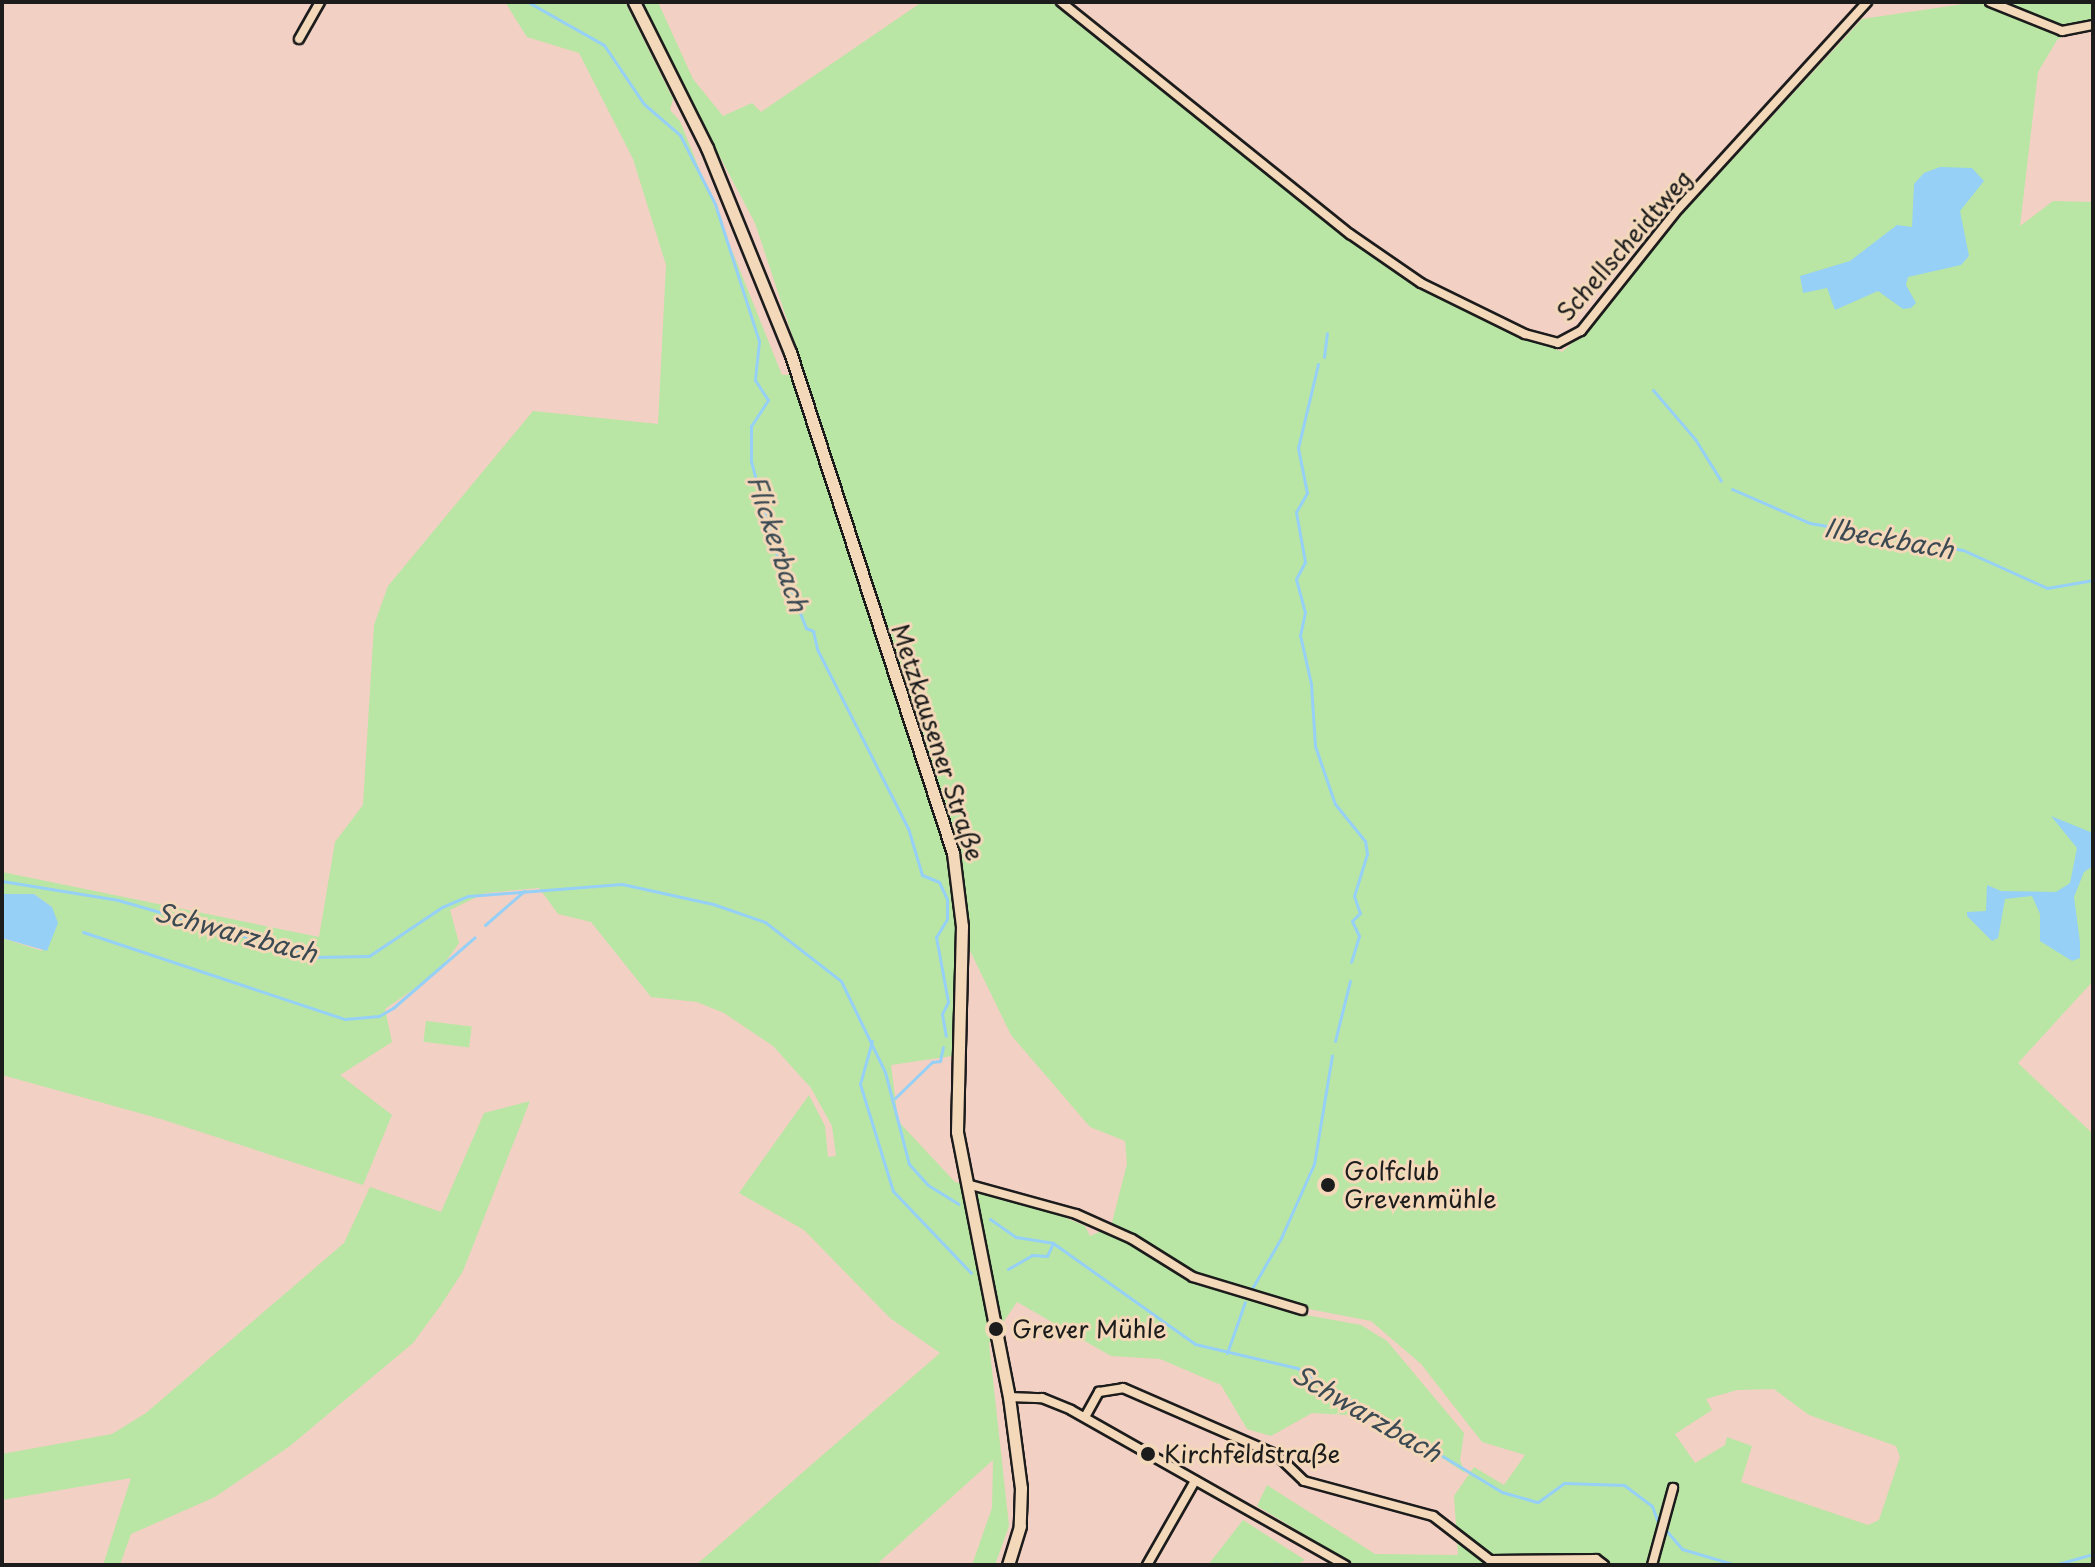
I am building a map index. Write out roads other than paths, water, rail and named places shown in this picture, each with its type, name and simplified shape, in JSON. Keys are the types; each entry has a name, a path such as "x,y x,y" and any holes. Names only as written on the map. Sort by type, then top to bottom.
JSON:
{"main road":[{"name":"Metzkausener Straße","path":"634,2 744,234 790,352 956,865 962,926 957,1132 1009,1397 1022,1505 1008,1565"}],"street":[{"path":"299,39 320,2"},
{"name":"Schellscheidtweg","path":"1061,2 1350,234 1421,283 1525,334 1558,343 1581,331 1679,208 1867,2"},
{"path":"1990,2 2062,31 2093,25"},
{"path":"967,1184 1076,1214 1132,1239 1193,1277 1302,1310"},
{"path":"1085,1417 1099,1392 1123,1388 1277,1455 1304,1481 1433,1516 1490,1560 1596,1559 1604,1565"},
{"path":"1009,1397 1042,1398 1085,1417 1345,1565"},
{"path":"1147,1565 1195,1481"},
{"path":"1652,1565 1673,1488"}],"water":[{"path":"1940,167 1972,168 1984,181 1960,211 1969,256 1961,265 1908,277 1906,285 1916,303 1911,308 1903,309 1878,291 1835,310 1827,288 1803,293 1800,276 1850,261 1897,225 1912,227 1914,184 1924,173"},
{"path":"2051,816 2093,833 2093,866 2084,872 2074,897 2080,958 2072,961 2040,941 2040,914 2032,896 2005,899 1998,938 1992,941 1967,916 1967,912 1986,911 1987,885 2001,891 2056,892 2070,883 2077,848"},
{"path":"2,894 34,894 52,907 58,923 47,951 2,938"}],"waterway":[{"name":"Flickerbach","path":"528,2 604,45 644,104 680,135 715,204 759,341 755,380 768,400 751,426 751,461 773,545 806,628 813,631 817,649 908,828 922,875 939,882 947,899 947,919 936,937 948,1002 942,1014 946,1036"},
{"path":"1324,357 1327,333"},
{"path":"1318,364 1298,448 1307,493 1296,512 1305,562 1296,579 1305,612 1300,635 1311,684 1315,746 1335,804 1365,841 1367,854 1354,896 1360,913 1352,921 1359,936 1351,962"},
{"name":"Ilbeckbach","path":"1653,390 1695,439 1721,481"},
{"name":"Ilbeckbach","path":"1732,489 1810,523 1963,550 2047,588 2093,580"},
{"name":"Schwarzbach","path":"2,881 118,900 315,957 369,956 442,907 468,896 622,884 713,904 765,922 841,981 885,1072 909,1164 928,1185 958,1204"},
{"path":"485,925 524,891"},
{"path":"83,932 345,1019 379,1016 393,1008 475,937"},
{"path":"1335,1041 1350,981"},
{"path":"872,1041 860,1084 893,1191 971,1273"},
{"name":"Flickerbach","path":"895,1098 932,1062 940,1061 943,1047"},
{"path":"1250,1292 1281,1238 1314,1164 1332,1055"},
{"name":"Schwarzbach","path":"990,1219 1016,1237 1053,1243 1195,1344 1297,1368 1502,1492 1538,1502 1564,1483 1624,1485 1652,1506 1657,1520 1682,1549 1736,1565"},
{"path":"1008,1269 1032,1255 1047,1256 1053,1243"},
{"path":"1227,1353 1245,1302"},
{"name":"Schwarzbach","path":"2054,1565 2093,1554"}],"place":[{"name":"Golfclub Grevenmühle","path":"1328,1185"},
{"name":"Grever Mühle","path":"996,1329"},
{"name":"Kirchfeldstraße","path":"1148,1454"}]}
